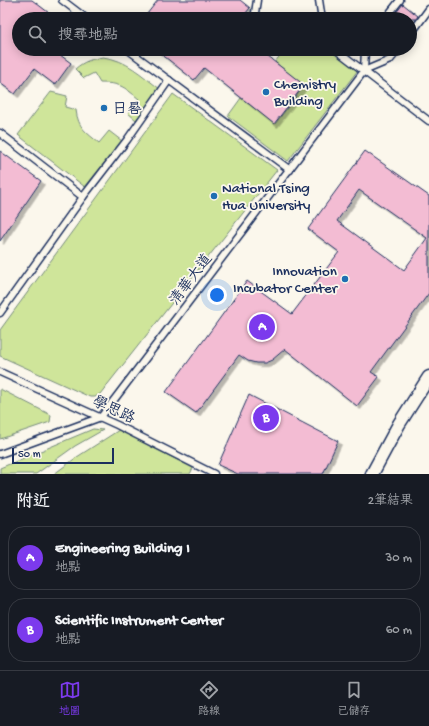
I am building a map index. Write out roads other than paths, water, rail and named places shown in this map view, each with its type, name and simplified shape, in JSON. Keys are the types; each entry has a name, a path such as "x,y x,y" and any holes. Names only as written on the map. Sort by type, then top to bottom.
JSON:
{"street":[{"path":"372,474 399,424 429,377"}],"lane":[{"path":"62,0 78,12"},
{"path":"255,12 257,0"},
{"path":"319,0 321,12"},
{"path":"391,12 400,0"},
{"path":"417,25 429,9"},
{"path":"136,56 290,170"},
{"path":"344,56 429,121"},
{"path":"364,71 365,56"},
{"path":"364,71 390,60 393,56"},
{"name":"清華大道","path":"101,417 364,71"},
{"path":"0,313 83,197 127,140 169,80"},
{"path":"0,133 83,197"},
{"name":"學思路","path":"0,372 101,417 214,474"},
{"path":"0,454 101,417"}],"place":[{"name":"Chemistry Building","path":"266,92"},
{"name":"日晷","path":"104,108"},
{"name":"National Tsing Hua University","path":"214,196"},
{"name":"Innovation Incubator Center","path":"345,279"},
{"name":"Engineering Building I","path":"262,327"},
{"name":"Scientific Instrument Center","path":"266,418"}]}
